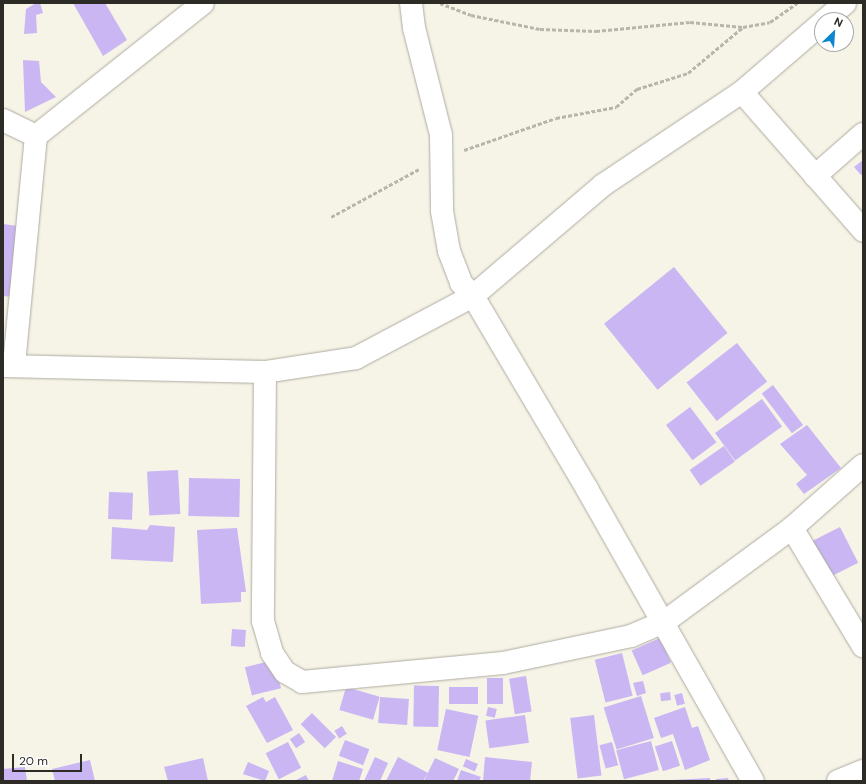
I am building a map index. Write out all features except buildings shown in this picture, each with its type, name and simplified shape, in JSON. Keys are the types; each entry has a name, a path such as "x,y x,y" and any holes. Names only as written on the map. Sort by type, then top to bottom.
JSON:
{"street":[{"path":"203,3 36,136 8,366 265,372 356,358 473,296 603,185 742,92 814,30"},
{"path":"411,3 414,28 441,135 442,211 449,251 461,283 473,296 664,622 753,781"},
{"path":"834,12 843,4"},
{"path":"742,92 863,230"},
{"path":"3,120 36,136"},
{"path":"815,176 863,134"},
{"path":"265,372 263,621 272,653 284,672 302,682 503,663 631,636 664,622 792,528 863,465"},
{"path":"792,528 863,646"},
{"path":"838,781 863,771"}],"path":[{"path":"440,3 471,15 540,29 596,31 690,22 743,27 770,22 796,3"},
{"path":"331,217 390,182 442,159 556,118 616,107 637,89 688,73 743,27"}]}
